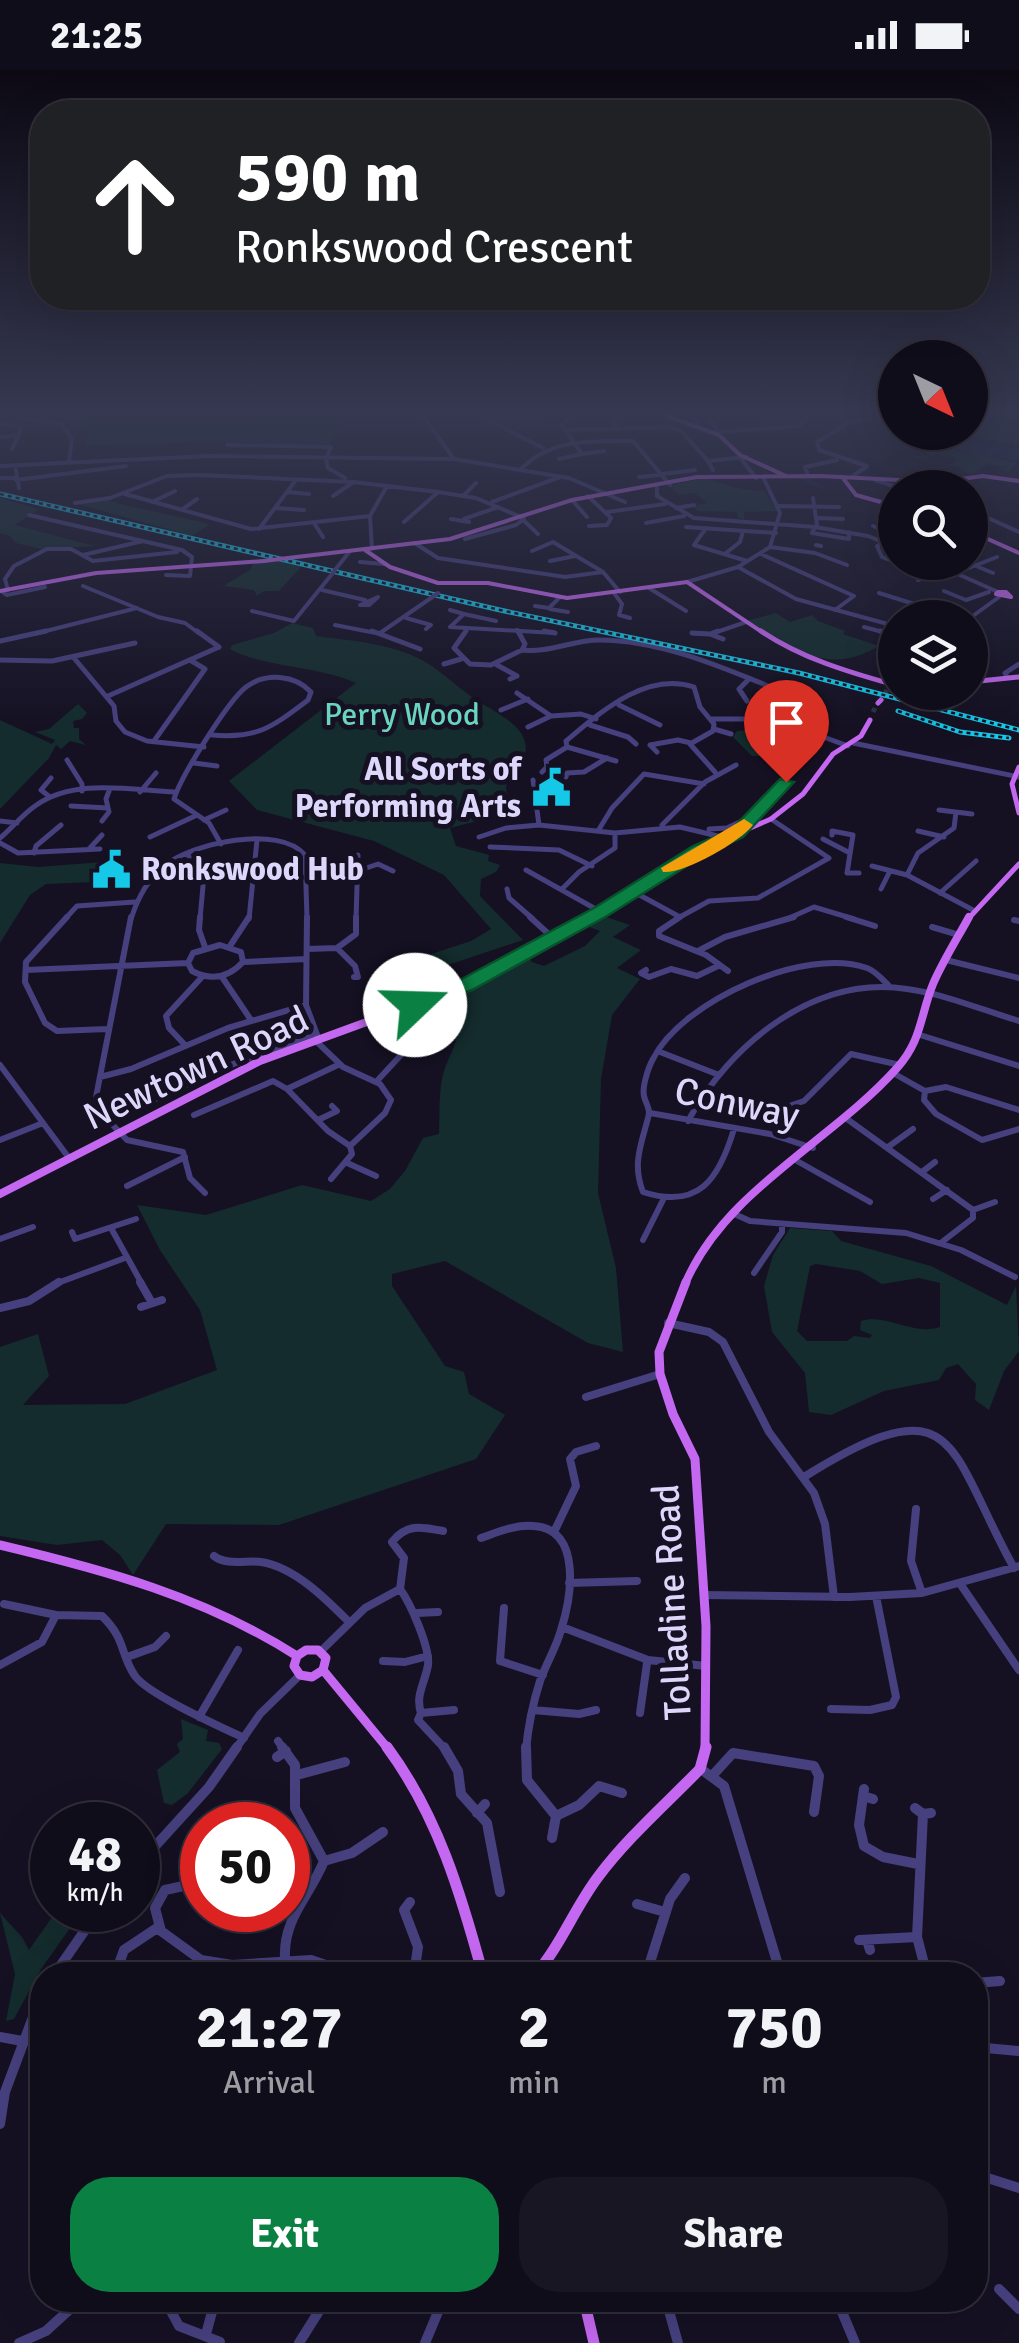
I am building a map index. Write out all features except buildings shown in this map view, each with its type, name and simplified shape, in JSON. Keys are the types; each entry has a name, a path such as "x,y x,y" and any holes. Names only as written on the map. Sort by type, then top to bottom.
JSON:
{"main road":[{"path":"3,591 125,570 193,567 416,544 466,535 530,515"},
{"path":"988,540 1019,554"},
{"path":"368,549 384,564 448,584 488,583 560,597 687,582 782,646 878,680"},
{"path":"997,596 1019,586"},
{"path":"1008,594 1019,602"},
{"path":"988,680 1019,677"},
{"name":"Newtown Road","path":"0,1194 244,1068 448,994 600,912 716,842 771,819 803,794 833,754 852,743 875,709"},
{"path":"1019,768 1013,800 1019,813"},
{"name":"Tolladine Road","path":"700,1769 708,1741 695,1459 673,1414 660,1374 659,1352 668,1323 695,1260 732,1212 813,1148 897,1069 920,1036 930,996 973,910 1019,864"},
{"path":"0,1546 183,1596 253,1628 297,1656"},
{"path":"306,1650 321,1651 326,1658 324,1670 312,1678 300,1675 294,1666 297,1656 306,1650"},
{"path":"324,1670 381,1738 415,1788 460,1894 479,1962"},
{"path":"546,1962 602,1871 700,1769"},
{"path":"587,2312 594,2343"}],"street":[{"path":"209,515 222,518 230,527 259,529 344,515"},
{"path":"259,529 269,515"},
{"path":"346,515 370,516 368,549"},
{"path":"404,522 412,515"},
{"path":"451,519 467,521 481,515"},
{"path":"516,515 538,534"},
{"path":"589,526 608,524 610,515"},
{"path":"687,582 738,567 761,554 770,547 779,515"},
{"path":"817,515 812,534 850,539 849,532"},
{"path":"29,516 182,550 192,557 191,578 166,575"},
{"path":"688,516 685,529 776,533"},
{"path":"646,523 688,516 779,522 878,540"},
{"path":"465,539 522,518"},
{"path":"818,518 844,519"},
{"path":"988,518 1019,532"},
{"path":"313,522 322,537"},
{"path":"706,528 694,546 748,562"},
{"path":"726,554 741,540 744,531"},
{"path":"82,555 143,541"},
{"path":"532,551 553,542 603,572 622,604 619,615 630,618"},
{"path":"416,544 438,558 553,576 603,572"},
{"path":"815,552 819,546"},
{"path":"770,547 815,552 847,564"},
{"path":"45,587 7,595 3,591 7,572 36,552 61,548 93,560 182,550"},
{"path":"252,611 292,622 350,551"},
{"path":"761,554 853,595 834,610"},
{"path":"550,561 576,556"},
{"path":"119,557 125,570"},
{"path":"988,561 997,557"},
{"path":"360,562 384,564"},
{"path":"738,567 790,596 878,622"},
{"path":"988,571 994,573"},
{"path":"966,580 997,596"},
{"path":"380,633 448,584"},
{"path":"83,586 188,624 218,646 108,696"},
{"path":"649,588 686,611"},
{"path":"322,590 366,600"},
{"path":"944,590 964,600 989,592"},
{"path":"879,593 900,600"},
{"path":"979,596 997,596"},
{"path":"988,603 997,596"},
{"path":"549,608 560,597"},
{"path":"536,606 568,612"},
{"path":"0,641 138,608"},
{"path":"450,610 496,622"},
{"path":"464,614 450,627 550,634"},
{"path":"405,618 431,626"},
{"path":"872,620 863,628 878,631"},
{"path":"710,634 746,622"},
{"path":"334,625 380,633 420,648"},
{"path":"444,664 462,659 482,666 496,664 522,650 525,644 518,630"},
{"path":"462,659 454,646 466,631"},
{"path":"692,632 723,639"},
{"path":"522,650 536,652 604,639 679,655 800,700 806,707 808,730 828,738 1016,777"},
{"path":"408,646 416,640"},
{"path":"0,660 21,663 74,658 135,643"},
{"path":"74,658 108,696 121,728 134,737 204,747"},
{"path":"154,742 205,670 190,660"},
{"path":"496,664 517,676"},
{"path":"1007,677 1005,673 1019,664"},
{"path":"476,674 482,666"},
{"path":"212,735 245,739 260,736 308,700 311,692 305,684 292,679 251,683 212,735 174,792 174,798 204,820 220,844"},
{"path":"748,702 739,689 749,679"},
{"path":"567,748 566,741 640,689 674,680 694,687 700,708 711,719 714,729"},
{"path":"517,694 552,716"},
{"path":"499,710 529,699"},
{"path":"618,705 660,725"},
{"path":"527,728 552,716 581,714 597,719"},
{"path":"711,719 746,719"},
{"path":"590,725 628,736 636,744"},
{"path":"691,743 714,729 731,734"},
{"path":"820,746 828,738"},
{"path":"657,752 650,745 678,740 691,743 715,772"},
{"path":"545,769 549,754 567,748 616,761"},
{"path":"566,774 584,772 607,758"},
{"path":"737,834 778,793 796,759"},
{"path":"67,760 82,784 82,791"},
{"path":"194,763 218,766"},
{"path":"726,838 681,822 715,772 736,764"},
{"path":"598,832 639,776 656,772 704,784"},
{"path":"140,792 156,773"},
{"path":"50,797 41,790 51,778"},
{"path":"533,780 539,824"},
{"path":"100,849 18,853 0,842 30,806 50,797 82,791 174,792"},
{"path":"102,821 110,812 109,791"},
{"path":"535,796 554,795"},
{"path":"71,806 108,808"},
{"path":"204,820 226,810"},
{"path":"940,810 972,814"},
{"path":"907,875 918,853 954,828 956,812"},
{"path":"150,837 196,815"},
{"path":"683,816 700,828 716,830 753,816"},
{"path":"658,827 683,816"},
{"path":"771,819 829,858"},
{"path":"1,820 18,823"},
{"path":"479,838 506,828 539,824 615,833 658,827 692,828"},
{"path":"34,853 56,827"},
{"path":"954,828 966,830"},
{"path":"832,831 853,835 847,873 859,874"},
{"path":"918,831 945,837"},
{"path":"703,832 716,842"},
{"path":"562,890 614,848 615,833"},
{"path":"89,850 102,834"},
{"path":"823,839 848,856"},
{"path":"230,946 249,920 257,840"},
{"path":"192,1193 203,1191 190,1178 185,1156 175,1147 136,1145 119,1132 96,1098 118,966 135,902 151,876 187,854 220,844 289,842 306,855 306,1005 318,1039 340,1064 376,1082 389,1094 391,1104 350,1146"},
{"path":"490,847 558,850 592,866"},
{"path":"187,854 204,874 199,930 206,947"},
{"path":"307,949 337,948 356,934 358,855"},
{"path":"728,970 659,936 659,931 708,901 758,898 829,858 848,856"},
{"path":"940,893 976,860"},
{"path":"355,872 378,864 393,871"},
{"path":"872,866 907,875 973,910"},
{"path":"526,870 600,912"},
{"path":"880,889 890,870"},
{"path":"507,889 508,898 553,938"},
{"path":"634,892 680,917"},
{"path":"107,1029 57,1031 45,1023 32,1004 25,982 26,962 77,906 135,902"},
{"path":"698,952 730,936 790,921 815,906 876,923"},
{"path":"932,928 959,935"},
{"path":"188,964 194,953 206,947 230,946 241,952 243,962"},
{"path":"337,948 355,966 358,977 354,976"},
{"path":"26,970 188,964 202,977 222,977 243,962 306,959"},
{"path":"946,960 1016,978 1019,970"},
{"path":"734,1129 724,1160 706,1184 689,1198 663,1200 643,1192 635,1174 640,1138 650,1113 642,1094 660,1052 687,1017 747,982 794,968 836,964 872,968 881,973 890,987"},
{"path":"641,972 649,977 671,968 697,976 720,965"},
{"path":"186,1045 169,1028 166,1016 202,977"},
{"path":"222,977 228,992 251,1020"},
{"path":"688,1121 702,1094 719,1075 777,1022 816,1001 890,987 1019,1021"},
{"path":"100,1076 131,1069 251,1020 306,1005"},
{"path":"376,1082 398,1060 402,1040 393,1024 401,1019 396,1012"},
{"path":"920,1036 1019,1066"},
{"path":"402,1040 422,1037"},
{"path":"110,1120 206,1077 318,1039"},
{"path":"660,1052 719,1075"},
{"path":"780,1108 795,1107 804,1101 852,1054 897,1069 925,1091 927,1106 969,1135 982,1140 1019,1129"},
{"path":"287,1090 340,1064"},
{"path":"0,1065 69,1158"},
{"path":"194,1115 267,1083 278,1083 350,1146 352,1154 331,1179"},
{"path":"925,1091 946,1087 1019,1110"},
{"path":"318,1120 338,1111"},
{"name":"Conway","path":"650,1113 794,1140 813,1148"},
{"path":"846,1119 973,1210"},
{"path":"0,1140 43,1123"},
{"path":"888,1147 913,1130"},
{"path":"127,1186 185,1156"},
{"path":"796,1161 870,1202"},
{"path":"345,1162 376,1176"},
{"path":"922,1172 935,1162"},
{"path":"932,1199 947,1190"},
{"path":"643,1240 663,1200"},
{"path":"973,1210 995,1202"},
{"path":"941,1242 973,1218 973,1210"},
{"path":"732,1212 750,1221 874,1228 941,1242 1015,1276"},
{"path":"75,1239 136,1219"},
{"path":"754,1273 782,1232 782,1224"},
{"path":"0,1239 33,1227"},
{"path":"111,1228 152,1303"},
{"path":"0,1308 29,1301 62,1280 125,1258"},
{"path":"141,1308 162,1300"},
{"path":"668,1323 709,1332 723,1342 769,1432 804,1477 825,1524 834,1597"},
{"path":"586,1397 660,1374"},
{"path":"704,1595 834,1597 922,1593 1016,1567 964,1460 950,1444 932,1433 891,1431 804,1477"},
{"path":"555,1530 576,1486 570,1459 576,1452 596,1446"},
{"path":"913,1512 911,1561 922,1593"},
{"path":"481,1538 533,1522 555,1530 568,1546 569,1583 562,1627 542,1674 533,1710 526,1778 556,1816"},
{"path":"422,1713 417,1700 430,1667 419,1636 417,1613 400,1589 404,1558 392,1542 414,1526 443,1532"},
{"path":"214,1556 220,1561 265,1562 317,1590 348,1621"},
{"path":"569,1583 637,1581"},
{"path":"961,1585 1019,1670"},
{"path":"321,1651 348,1621 384,1594 400,1589"},
{"path":"831,1709 870,1710 892,1704 896,1697 876,1596"},
{"path":"4,1604 56,1615 102,1616 118,1631 136,1678 199,1718 244,1738"},
{"path":"504,1608 500,1661 542,1674"},
{"path":"417,1613 438,1612"},
{"path":"0,1665 36,1650 46,1640 56,1615"},
{"path":"562,1627 602,1640 647,1662 706,1666"},
{"path":"130,1656 155,1647 166,1636"},
{"path":"199,1718 238,1650"},
{"path":"383,1660 405,1662 428,1656"},
{"path":"640,1713 647,1662"},
{"path":"160,1842 209,1787 260,1714 300,1675"},
{"path":"422,1713 454,1710"},
{"path":"533,1710 579,1714 596,1710"},
{"path":"422,1713 418,1720 450,1754 458,1770 460,1794 478,1813 492,1837 500,1892"},
{"path":"278,1741 281,1754 297,1776 295,1808 324,1860"},
{"path":"778,1962 724,1786 712,1776 734,1753 814,1766 819,1776 814,1812"},
{"path":"297,1776 346,1762"},
{"name":"Tolladine Road","path":"700,1769 712,1776"},
{"path":"556,1816 580,1806 598,1786 622,1793"},
{"path":"866,1794 856,1829 864,1846 884,1858 918,1864"},
{"path":"478,1813 486,1804"},
{"path":"923,1812 917,1937 923,1962"},
{"path":"552,1838 556,1816"},
{"path":"324,1860 352,1854 384,1832"},
{"path":"285,1958 282,1943 288,1916 314,1885 324,1860"},
{"path":"650,1962 666,1912 685,1878"},
{"path":"410,1902 404,1910 418,1947 416,1962"},
{"path":"636,1904 666,1912"},
{"path":"160,1930 205,1962"},
{"path":"63,1962 84,1932"},
{"path":"120,1962 124,1950 151,1932"},
{"path":"866,1944 917,1937"},
{"path":"268,1962 285,1958 327,1962"},
{"path":"988,1982 1000,1981"},
{"path":"0,2124 5,2092 30,2022"},
{"path":"0,2038 22,2041"},
{"path":"988,2048 1019,2052"},
{"path":"988,2178 1019,2188"},
{"path":"999,2289 1019,2309"},
{"path":"19,2343 46,2331 67,2312"},
{"path":"171,2312 179,2326 220,2342"},
{"path":"206,2334 212,2312"},
{"path":"299,2343 318,2312"},
{"path":"424,2343 438,2312"},
{"path":"669,2312 678,2343"},
{"path":"842,2312 855,2343"}],"green space":[{"path":"0,515 30,515 15,525 95,546 41,549 16,543 0,533"},
{"path":"117,515 170,515 210,524 192,536"},
{"path":"281,561 301,567 279,591 264,591 257,596 254,590 223,586 250,570 253,563"},
{"path":"776,613 790,622 812,615 845,631 843,634 878,646 860,655 827,659 795,649 746,621"},
{"name":"Perry Wood","path":"292,623 313,628 316,636 410,654 437,669 518,729 525,752 506,786 515,811 450,828 456,846 489,855 488,861 500,865 496,872 481,879 480,896 523,940 424,973 413,960 471,941 491,929 444,875 374,841 257,810 229,781 356,683 259,660 230,649"},
{"path":"757,688 793,701 801,712 804,730 818,742 773,715 769,693"},
{"path":"78,704 87,713 73,721 74,728 79,728 79,739 86,745 70,741 61,749 56,745 49,758 0,809 0,720 52,744 55,740 35,732 49,729"},
{"path":"773,719 816,747 798,755 752,756 733,737 737,731 772,729"},
{"path":"103,862 96,873 119,881 46,884 30,895 0,943 0,863 38,867"},
{"path":"600,915 630,925 613,937 641,950 617,968 640,979 612,1015 601,1079 598,1193 616,1268 623,1352 588,1343 445,1261 392,1274 392,1286 445,1366 464,1372 469,1394 505,1415 476,1459 279,1525 166,1524 133,1575 120,1555 102,1540 57,1545 0,1536 0,1347 38,1334 49,1376 23,1405 125,1404 217,1370 200,1310 160,1250 137,1205 206,1215 302,1185 371,1201 390,1189 405,1171 423,1138 439,1134 441,1084 458,1027 449,999 528,955 532,962 544,966 585,946 600,931 584,925"},
{"path":"790,1228 832,1231 841,1241 931,1266 1007,1305 1016,1286 1019,1351 1004,1371 989,1410 975,1400 976,1384 958,1364 946,1368 939,1380 884,1391 831,1415 809,1412 805,1373 772,1332 764,1286 773,1255","holes":["810,1266 860,1271 882,1284 919,1278 940,1283 940,1327 919,1329 870,1319 861,1321 860,1330 872,1335 870,1338 807,1341 797,1331"]},
{"path":"181,1719 208,1730 206,1741 219,1743 222,1749 188,1793 172,1805 164,1803 157,1770 180,1752 177,1744 183,1739"},
{"path":"0,1913 29,1950 42,1932 67,1932 46,1962 30,1962 30,1989 14,2019 6,2021 15,1974"}],"tunnel":[{"path":"873,712 875,708"}],"railway":[{"path":"91,515 500,610 799,673 1019,730"},
{"path":"898,711 960,732 1009,738"}],"slow traffic":[{"path":"670,868 710,844 737,834 744,825"}],"place":[{"name":"All Sorts of Performing Arts","path":"551,787"},
{"name":"Ronkswood Hub","path":"111,869"}],"route":[{"path":"415,1005 465,986 600,912 699,850 737,834 786,782"}]}
